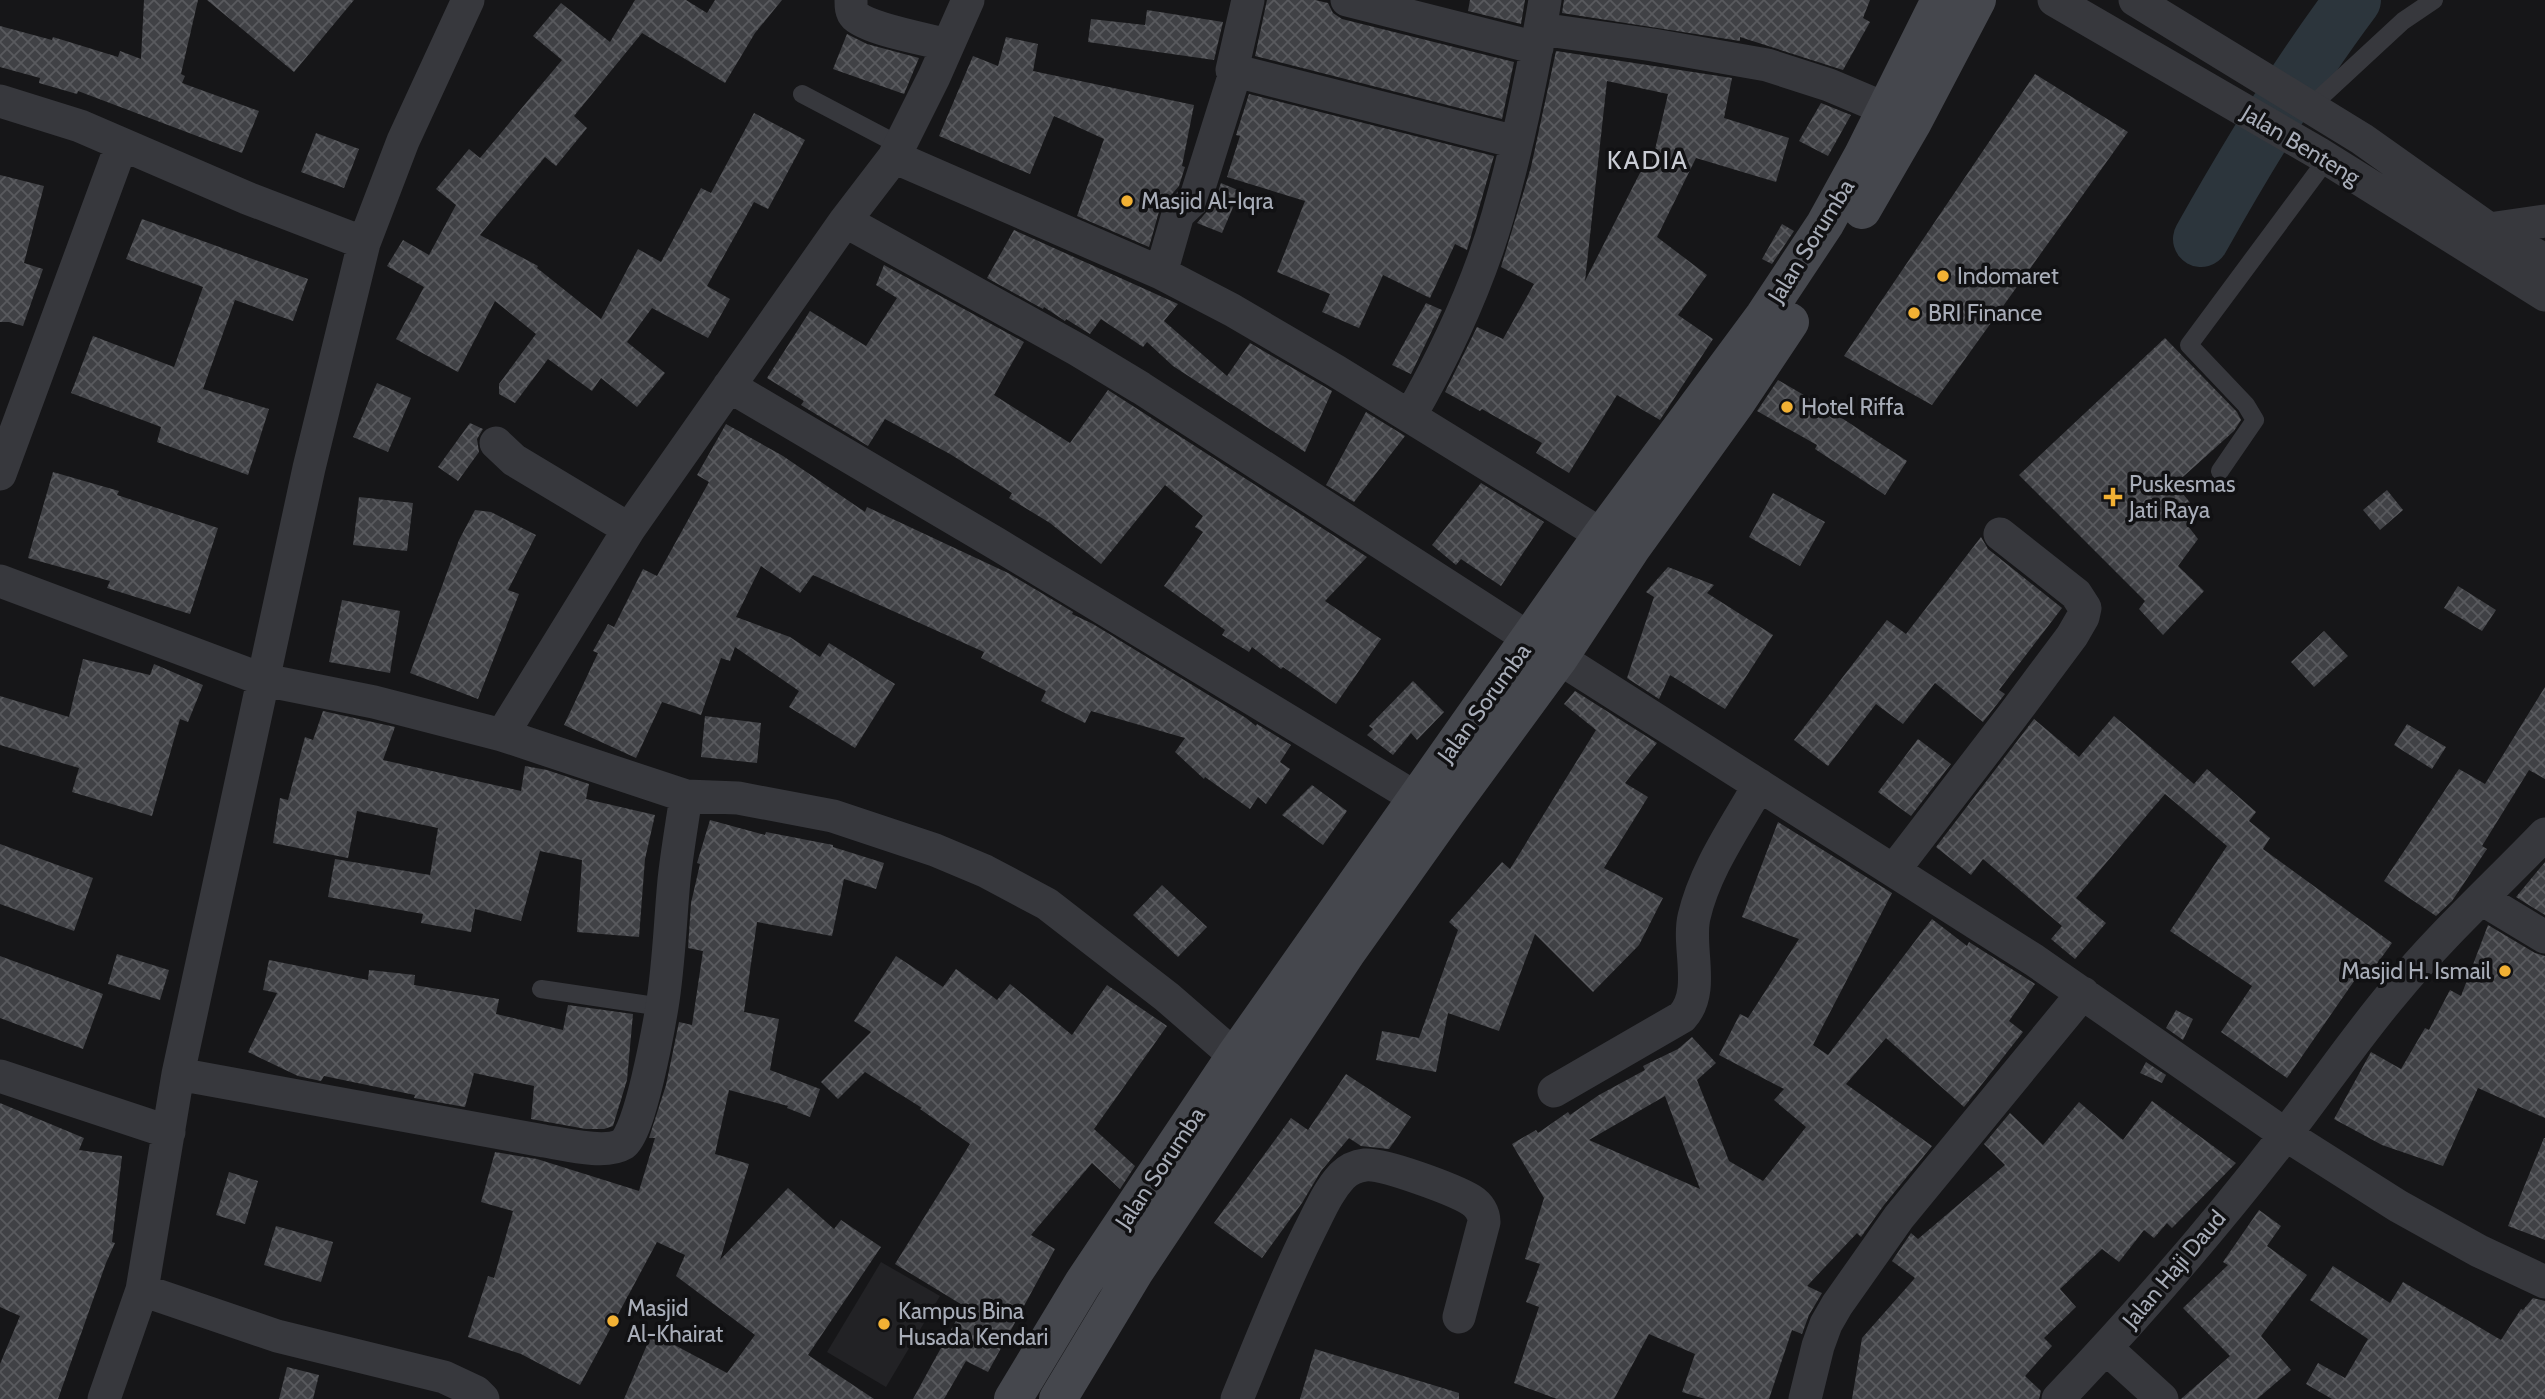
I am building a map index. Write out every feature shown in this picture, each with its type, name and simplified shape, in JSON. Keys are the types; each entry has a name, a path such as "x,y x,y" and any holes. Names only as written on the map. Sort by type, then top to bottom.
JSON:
{"street":[{"path":"104,1399 142,1290 178,1074 312,454 364,243 403,141 468,0"},
{"path":"851,0 855,16 878,27 948,45"},
{"path":"502,735 629,529 896,151 968,0"},
{"path":"1248,0 1232,70 1516,142"},
{"path":"1347,0 1541,26 1767,65 1829,85 1886,109"},
{"name":"Jalan Sorumba","path":"1013,1399 1083,1283 1235,1056 1351,919 1544,648 1602,535 1764,316 1825,224 1940,0"},
{"name":"Jalan Sorumba","path":"1058,1399 1135,1272 1261,1079 1416,798 1631,549 1736,403 1834,258 1913,122 1977,0"},
{"name":"Jalan Benteng","path":"2054,0 2327,159 2545,295"},
{"name":"Jalan Benteng","path":"2135,0 2362,139 2489,229 2545,260"},
{"path":"1410,416 1463,311 1497,217 1541,26"},
{"path":"1161,274 1178,214 1196,197 1236,70"},
{"path":"0,101 80,126 121,146 247,198 364,243"},
{"path":"0,474 121,146"},
{"path":"896,151 1161,274 1232,310 1602,535"},
{"path":"845,221 1099,363 1894,870 2083,993 2286,1135 2398,1206 2479,1251 2545,1282"},
{"path":"2489,229 2545,221"},
{"path":"729,386 997,544 1416,798"},
{"path":"496,443 514,460 629,529"},
{"path":"1894,870 2084,617 2085,608 2076,594 2000,534"},
{"path":"0,581 264,680 374,702 502,735 686,796 738,799 833,816 935,850 1021,888 1046,904 1167,997 1235,1056"},
{"path":"1554,1091 1682,1017 1689,1009 1694,981 1694,918 1719,857 1759,785"},
{"path":"178,1074 544,1142 592,1148 616,1147 630,1137 641,1106 662,1007 674,877 686,796"},
{"name":"Jalan Haji Daud","path":"2058,1399 2106,1348 2286,1135 2395,990 2438,941 2545,834"},
{"path":"2482,899 2545,937"},
{"path":"1805,1399 1818,1346 1836,1305 1899,1216 2083,993"},
{"path":"0,1076 169,1132"},
{"path":"1237,1399 1291,1268 1326,1198 1353,1167 1368,1164 1386,1166 1464,1197 1479,1206 1484,1222 1459,1317"},
{"path":"142,1290 277,1336 444,1377 476,1392 483,1399"},
{"path":"2106,1348 2162,1399"}],"lane":[{"path":"2403,21 2411,0"},
{"path":"2303,105 2403,21 2434,0"},
{"path":"802,94 896,151"},
{"path":"2220,471 2255,420 2246,405 2189,345 2327,159"},
{"path":"541,989 662,1007"}],"shaded area":[{"name":"Kampus Bina Husada Kendari","path":"881,1262 940,1296 886,1387 827,1352"}],"building":[{"path":"144,0 198,0 181,74 185,76 182,83 259,111 242,153 78,91 77,94 39,83 40,78 0,67 0,26 52,40 53,37 118,57 120,51 141,59"},
{"path":"207,0 354,0 294,72"},
{"path":"635,0 686,0 707,13 715,0 782,0 755,33 725,83 642,33 574,116 587,128 556,166 545,157 480,235 538,266 537,268 601,319 638,249 661,262 701,188 711,193 754,113 805,140 768,209 754,202 707,286 730,299 708,338 652,308 627,342 665,373 637,407 601,378 592,391 548,359 515,403 499,394 499,384 536,334 495,301 458,372 396,339 424,287 387,266 403,240 429,255 456,205 436,189 469,149 480,158 562,60 533,36 561,3 610,42"},
{"path":"1267,0 1315,0 1328,3 1333,13 1342,19 1514,62 1502,119 1255,56"},
{"path":"1470,0 1525,0 1521,24 1468,11"},
{"path":"1564,0 1870,0 1863,18 1870,22 1843,70 1740,37 1740,41 1562,13"},
{"path":"1147,10 1223,22 1214,60 1088,42 1091,19 1145,25"},
{"path":"847,34 867,44 919,58 904,94 833,69"},
{"path":"1006,37 1038,44 1033,71 1194,105 1182,166 1185,167 1179,186 1160,208 1149,247 1077,216 1104,139 1054,116 1030,174 939,136 973,56 998,66"},
{"path":"1556,51 1732,78 1724,118 1789,138 1776,182 1696,158 1657,237 1707,275 1678,315 1713,339 1660,420 1617,395 1569,473 1536,453 1542,443 1482,409 1480,411 1445,392 1477,327 1503,339 1534,284 1501,267 1531,167","holes":["1607,81 1668,94 1650,171 1643,167 1585,281"]},
{"path":"2035,74 2128,132 1932,405 1844,356"},
{"path":"1249,94 1494,156 1467,250 1455,244 1430,298 1383,275 1359,328 1322,312 1330,294 1277,272 1305,201 1227,177"},
{"path":"1821,103 1851,115 1828,156 1799,141"},
{"path":"316,133 359,149 344,188 301,172"},
{"path":"0,175 44,186 24,263 43,269 23,326 0,322"},
{"path":"1221,183 1240,191 1222,233 1197,223 1214,203"},
{"path":"142,219 308,279 293,321 235,300 203,389 269,409 248,475 157,442 161,427 71,393 93,336 174,367 203,287 126,259"},
{"path":"1782,224 1794,231 1772,264 1762,259"},
{"path":"1014,230 1178,304 1164,321 1227,376 1250,343 1332,391 1305,452 1173,366 1147,342 1143,347 1101,319 1090,334 987,278"},
{"path":"884,265 1024,342 994,395 1070,443 1108,390 1367,557 1325,601 1381,639 1336,704 1252,647 1249,652 1222,635 1225,630 1164,586 1203,532 1195,527 1203,516 1165,485 1101,564 1050,523 1009,498 1012,493 950,454 885,419 868,446 801,405 804,401 767,378 810,311 866,346 897,298 876,285"},
{"path":"1426,303 1442,310 1411,374 1392,365"},
{"name":"Puskesmas Jati Raya","path":"2165,338 2237,412 2241,420 2234,431 2175,484 2196,510 2188,526 2198,539 2178,566 2204,591 2163,635 2139,609 2145,601 2019,475"},
{"path":"1778,380 1907,461 1885,495 1815,449 1817,445 1757,411"},
{"path":"377,383 411,398 388,452 353,437"},
{"path":"1366,412 1405,436 1354,502 1326,485"},
{"path":"470,423 483,429 477,439 479,452 458,481 438,467"},
{"path":"726,424 783,456 865,512 867,507 1008,573 1256,726 1257,724 1291,745 1280,762 1290,769 1266,804 1258,797 1250,809 1205,777 1204,779 1175,752 1185,738 1091,711 1085,723 1041,701 1046,691 981,658 984,652 813,575 800,593 761,566 736,617 790,637 820,657 829,643 895,684 855,748 789,707 799,691 735,647 730,661 721,658 701,715 662,702 636,758 564,725 598,653 593,651 608,624 614,627 643,569 657,576 709,482 697,475"},
{"path":"53,472 119,491 117,495 218,528 190,614 107,588 110,581 28,558"},
{"path":"1481,483 1544,522 1501,586 1461,559 1456,565 1432,545"},
{"path":"2387,490 2403,510 2380,530 2363,510"},
{"path":"1773,493 1825,522 1800,566 1749,537"},
{"path":"359,497 413,503 407,551 353,545"},
{"path":"475,510 491,512 536,535 508,590 519,594 478,699 410,673 459,540"},
{"path":"1981,537 1988,549 2062,608 1999,690 2005,694 1983,722 1935,683 1903,724 1876,704 1828,766 1794,740 1887,620 1906,634"},
{"path":"1668,567 1714,585 1707,593 1773,635 1725,709 1670,675 1659,699 1627,678 1654,597 1646,592"},
{"path":"2458,586 2496,610 2482,631 2444,608"},
{"path":"342,600 400,611 390,673 329,662"},
{"path":"2324,631 2348,656 2314,687 2291,662"},
{"path":"83,659 150,675 154,664 203,685 188,722 180,719 152,816 72,792 79,768 0,745 0,696 69,717"},
{"path":"1413,681 1444,712 1417,740 1411,733 1393,755 1367,735 1373,729 1369,726"},
{"path":"2545,687 2545,779 2529,770 2482,846 2487,849 2452,901 2436,916 2384,881 2459,769 2485,784"},
{"path":"1575,691 1657,743 1625,783 1648,797 1604,868 1663,898 1639,945 1593,992 1535,934 1499,1031 1448,1013 1436,1072 1376,1060 1382,1031 1419,1038 1458,930 1449,922 1502,862 1510,869 1596,730 1564,704"},
{"path":"323,711 395,727 383,760 521,791 525,766 547,770 589,784 586,799 655,815 645,859 639,937 577,932 582,860 540,851 521,921 475,909 471,932 421,923 423,914 328,897 335,859 430,875 438,828 357,811 348,858 273,843 280,798 288,800 305,737 313,740"},
{"path":"705,716 761,723 757,763 701,757"},
{"path":"2114,716 2194,784 2207,769 2256,812 2249,821 2270,838 2263,849 2392,943 2368,976 2361,971 2287,1078 2221,1032 2252,986 2170,931 2227,846 2165,794 2076,898 2106,923 2075,959 2051,939 2062,926 1983,859 1971,875 1936,847 2034,719 2079,757"},
{"path":"2407,724 2446,747 2432,769 2394,745"},
{"path":"1918,739 1951,764 1911,816 1878,792"},
{"path":"1312,785 1347,811 1323,845 1282,815"},
{"path":"710,820 765,835 766,832 833,845 884,863 876,889 844,879 832,936 757,922 744,1012 779,1019 770,1070 820,1089 810,1117 787,1108 788,1106 729,1090 715,1154 749,1164 720,1260 788,1188 834,1229 841,1220 881,1247 808,1355 874,1399 624,1399 652,1333 727,1373 755,1335 676,1276 685,1255 657,1242 580,1385 521,1354 468,1337 488,1276 494,1278 513,1211 481,1202 495,1152 537,1159 639,1191 655,1138 649,1138 666,1085 679,1022 692,1025 703,951 688,948 691,903 700,864 697,863"},
{"path":"1778,822 1892,893 1813,1045 1828,1055 1932,919 1967,946 1969,942 2035,984 2009,1021 2023,1032 1964,1107 1886,1038 1846,1084 1932,1146 1861,1237 1857,1233 1807,1286 1822,1293 1802,1334 1792,1330 1769,1399 1705,1399 1682,1392 1695,1354 1649,1334 1614,1399 1557,1399 1514,1383 1539,1307 1526,1302 1540,1264 1525,1259 1544,1198 1512,1144 1536,1130 1538,1133 1568,1112 1570,1115 1599,1095 1645,1070 1643,1066 1678,1049 1692,1037 1716,1063 1697,1080 1729,1161 1763,1181 1806,1127 1774,1100 1784,1089 1719,1055 1740,1014 1748,1018 1799,939 1742,917","holes":["1665,1096 1700,1189 1589,1140"]},
{"path":"0,844 93,878 74,931 0,904"},
{"path":"2545,862 2545,915 2516,897"},
{"path":"1162,885 1207,927 1178,957 1133,915"},
{"path":"2488,925 2535,953 2545,956 2545,1118 2478,1088 2443,1166 2382,1145 2334,1119 2371,1052 2401,1069 2425,1028 2429,1030 2450,990 2461,996"},
{"path":"117,954 169,970 160,1000 108,984"},
{"path":"0,956 103,994 83,1049 0,1018"},
{"path":"896,956 943,987 956,969 997,1000 1010,984 1072,1035 1107,985 1167,1026 1094,1129 1135,1166 1120,1189 1092,1163 1031,1235 1055,1249 988,1372 966,1361 944,1399 913,1399 964,1306 895,1264 970,1144 920,1109 922,1108 865,1072 838,1099 821,1082 871,1032 854,1021"},
{"path":"269,960 368,980 369,970 415,975 414,985 499,999 496,1014 563,1030 568,1005 633,1014 627,1080 613,1126 586,1129 531,1119 534,1086 474,1073 465,1107 414,1098 415,1095 324,1076 321,1081 298,1076 248,1052 277,993 263,990"},
{"path":"2176,1010 2193,1019 2183,1040 2166,1028"},
{"path":"2146,1062 2166,1075 2162,1083 2140,1073"},
{"path":"1346,1074 1411,1117 1389,1149 1361,1146 1349,1138 1321,1171 1302,1203 1262,1258 1214,1223 1291,1118 1308,1130"},
{"path":"2152,1101 2236,1163 2172,1228 2167,1223 2154,1238 2144,1230 2119,1262 2102,1249 2060,1289 2076,1307 2044,1338 2052,1346 2025,1376 2041,1391 2039,1399 1852,1399 1862,1338 1915,1278 1892,1261 1911,1233 1918,1239 2005,1165 1984,1144 2010,1113 2043,1145 2079,1102 2123,1140"},
{"path":"0,1103 84,1138 79,1150 122,1156 112,1242 115,1243 58,1399 0,1399 0,1364 20,1316 0,1307"},
{"path":"2545,1138 2545,1240 2508,1226"},
{"path":"229,1172 258,1181 245,1224 216,1215"},
{"path":"2259,1210 2281,1226 2267,1246 2307,1275 2261,1336 2291,1370 2257,1399 2181,1399 2230,1356 2183,1308 2228,1265 2223,1262"},
{"path":"276,1226 333,1242 321,1282 264,1265"},
{"path":"2333,1266 2390,1303 2403,1282 2501,1340 2521,1309 2533,1298 2545,1301 2545,1399 2332,1399 2306,1384 2318,1363 2345,1378 2368,1339 2310,1300"},
{"path":"1315,1349 1459,1393 1459,1399 1300,1399"},
{"path":"287,1367 319,1375 313,1399 279,1399"}],"waterway":[{"path":"2201,239 2273,117 2353,0"}],"place":[{"name":"Masjid Al-Iqra","path":"1127,201"},
{"name":"Indomaret","path":"1943,276"},
{"name":"BRI Finance","path":"1914,313"},
{"name":"Hotel Riffa","path":"1787,407"},
{"name":"Puskesmas Jati Raya","path":"2113,497"},
{"name":"Masjid H. Ismail","path":"2505,971"},
{"name":"Masjid Al-Khairat","path":"613,1321"},
{"name":"Kampus Bina Husada Kendari","path":"884,1324"}],"district":[{"name":"KADIA","path":"1648,160"}]}
